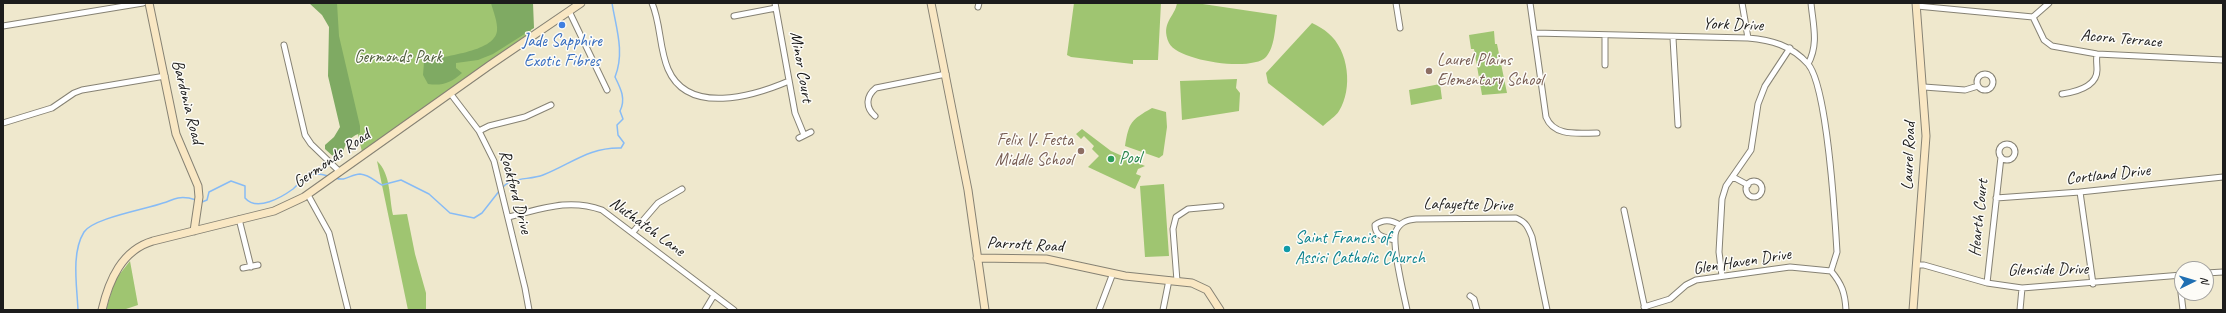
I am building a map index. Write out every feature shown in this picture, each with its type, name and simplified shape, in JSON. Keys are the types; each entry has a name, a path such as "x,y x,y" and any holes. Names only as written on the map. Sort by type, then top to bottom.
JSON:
{"street":[{"path":"3,26 143,3"},
{"name":"Bardonia Road","path":"149,3 177,137 198,186 199,197 194,230"},
{"name":"Germonds Road","path":"102,310 112,279 124,260 132,251 150,242 280,208 308,195 450,93 581,3"},
{"path":"652,3 668,69 678,85 687,91 712,98 734,97 762,92 789,81"},
{"name":"Parrott Road","path":"931,3 968,190 977,258 1046,259 1113,273 1177,281 1205,288 1220,310"},
{"path":"1396,3 1400,28"},
{"path":"1530,3 1546,117 1549,126 1556,131 1597,133"},
{"path":"1742,3 1748,38"},
{"path":"1808,64 1814,53 1815,44 1811,3"},
{"path":"1916,4 2033,17 2049,3"},
{"name":"Laurel Road","path":"1913,310 1926,155 1924,87 1916,4"},
{"path":"734,16 775,6"},
{"name":"Minor Court","path":"775,6 796,116 804,135"},
{"path":"569,12 607,90"},
{"name":"Acorn Terrace","path":"2033,17 2044,40 2052,46 2098,54 2223,60"},
{"name":"York Drive","path":"1534,33 1673,38 1748,38 1772,40 1790,48 1808,64 1818,82 1823,108 1837,252 1831,271"},
{"path":"1605,35 1605,64"},
{"path":"1673,38 1678,125"},
{"path":"284,45 305,135 311,144 340,172"},
{"path":"1722,276 1720,252 1722,199 1726,186 1751,150 1758,104 1765,86 1790,48"},
{"path":"2062,94 2080,90 2092,83 2097,70 2096,63 2098,54"},
{"path":"874,116 867,104 869,96 876,88 946,74"},
{"path":"3,123 52,108 74,93 82,90 165,76"},
{"path":"1924,87 1965,90 1978,86"},
{"name":"Rockford Drive","path":"450,93 480,131 494,161 529,310"},
{"path":"480,131 489,126 525,117 551,105"},
{"path":"799,138 810,132"},
{"name":"Hearth Court","path":"1987,283 2001,156"},
{"path":"1733,177 1748,185"},
{"name":"Cortland Drive","path":"1996,198 2080,192 2223,177"},
{"path":"633,232 658,203 682,189"},
{"path":"2080,192 2093,284"},
{"path":"308,195 329,233 348,310"},
{"name":"Nuthatch Lane","path":"508,217 576,203 602,210 734,310"},
{"path":"1177,281 1173,229 1176,217 1188,209 1221,206"},
{"path":"1624,210 1644,308"},
{"name":"Lafayette Drive","path":"1394,240 1400,225 1406,220 1516,218 1523,221 1528,226 1532,237 1547,310"},
{"path":"239,219 251,267"},
{"path":"1400,225 1387,220 1380,221 1375,225 1375,230 1378,235 1394,240 1407,310"},
{"path":"977,258 985,310"},
{"path":"243,268 258,265"},
{"name":"Glenside Drive","path":"1916,265 1924,265 1987,283 2022,288 2093,284 2174,276"},
{"name":"Glen Haven Drive","path":"1644,308 1670,299 1686,285 1696,280 1790,267 1831,271"},
{"path":"1831,271 1840,282 1845,295 1846,310"},
{"path":"1099,310 1113,273"},
{"path":"1164,310 1169,280"},
{"path":"2020,310 2022,288"},
{"path":"705,310 714,295"},
{"path":"1470,296 1474,299 1477,310"}],"green space":[{"path":"309,3 337,3 339,36 360,126 360,133 349,140 345,146 341,159 337,160 325,149 325,145 334,137 340,127 328,76 329,27 322,15"},
{"name":"Germonds Park","path":"327,3 528,3 531,32 362,152"},
{"path":"491,3 533,3 534,28 493,54 478,60 456,63 456,68 462,73 454,79 438,85 428,84 423,75 424,62 477,49 487,44 494,38 497,28"},
{"path":"1074,3 1161,3 1158,60 1133,60 1133,64 1071,57 1067,55"},
{"path":"1177,3 1196,3 1277,15 1274,37 1269,53 1266,57 1258,61 1246,64 1216,62 1186,55 1175,49 1169,43 1167,36 1167,25"},
{"path":"1312,23 1325,30 1335,40 1341,49 1347,70 1346,92 1343,102 1338,113 1323,126 1268,83 1266,73"},
{"path":"1494,31 1495,44 1497,44 1507,93 1482,95 1474,49 1471,49 1469,35"},
{"path":"1237,79 1236,88 1240,93 1239,111 1182,120 1180,81"},
{"path":"1440,84 1442,99 1411,105 1409,90"},
{"path":"1152,108 1166,112 1167,127 1163,155 1159,158 1125,146 1132,122"},
{"name":"Pool","path":"1082,129 1111,151 1145,166 1138,169 1136,174 1141,176 1135,189 1088,167 1099,156 1092,149 1094,146 1084,136 1081,139 1076,134"},
{"path":"377,161 385,172 389,186 393,215 407,214 415,254 426,293 426,310 408,310"},
{"path":"1164,184 1169,256 1145,257 1140,186"},
{"path":"130,261 138,305 123,310 106,310 115,280"}],"waterway":[{"path":"503,187 516,180 538,177 580,157 599,150 621,148 624,143 618,135 617,125 623,119 620,111 623,98 615,77 618,68 620,49 612,3"},
{"path":"202,202 207,200 209,192 231,181 245,186 245,198 256,204 269,202 283,196 310,175 319,174 328,176"},
{"path":"336,178 342,179 360,174 370,177 382,185 401,180 429,194 450,213 474,218 482,213 500,190"},
{"path":"78,310 76,280 77,250 84,232 89,227 109,218 167,202 176,198 189,198 196,200"}],"place":[{"name":"Jade Sapphire Exotic Fibres","path":"562,25"},
{"name":"Laurel Plains Elementary School","path":"1429,71"},
{"name":"Felix V. Festa Middle School","path":"1081,151"},
{"name":"Pool","path":"1111,159"},
{"name":"Saint Francis of Assisi Catholic Church","path":"1287,249"}]}
